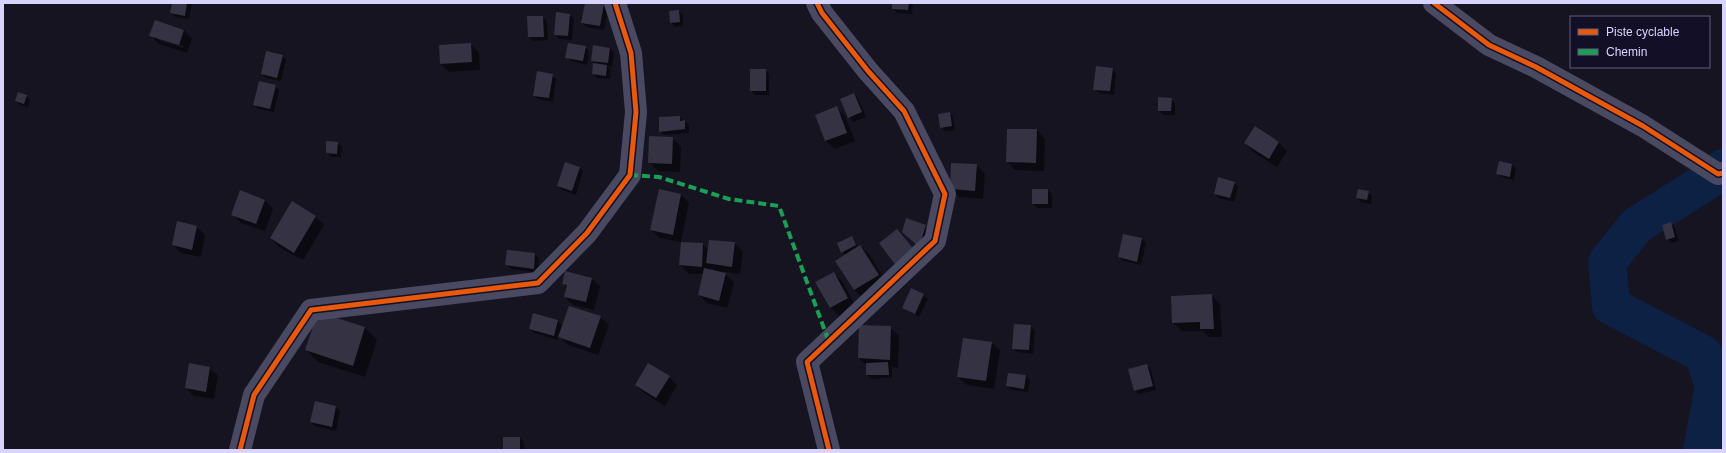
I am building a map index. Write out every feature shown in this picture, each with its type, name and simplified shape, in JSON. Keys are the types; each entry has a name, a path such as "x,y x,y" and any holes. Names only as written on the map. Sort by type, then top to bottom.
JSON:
{"street":[{"path":"240,450 254,395 311,310 538,283 587,233 630,175 636,112 631,53 615,3"},
{"path":"817,3 822,14 868,71 904,111 945,194 935,241 807,362 829,450"},
{"path":"1434,3 1489,45 1556,78 1643,126 1718,174 1723,174"}],"building":[{"path":"172,3 187,3 185,16 170,13"},
{"path":"585,3 604,4 600,26 581,23"},
{"path":"892,3 909,3 908,10 892,9"},
{"path":"679,10 680,22 670,23 669,11"},
{"path":"556,12 570,14 568,36 554,35"},
{"path":"527,16 543,16 544,37 528,37"},
{"path":"155,20 184,30 179,45 149,36"},
{"path":"471,43 472,62 440,64 439,45"},
{"path":"568,43 586,46 583,61 565,58"},
{"path":"593,45 610,48 608,63 591,61"},
{"path":"266,51 283,55 277,78 261,74"},
{"path":"593,63 607,65 606,76 592,74"},
{"path":"1096,66 1113,68 1110,91 1093,90"},
{"path":"750,69 766,69 766,91 750,91"},
{"path":"537,71 553,74 549,98 533,96"},
{"path":"259,81 276,85 270,109 253,105"},
{"path":"18,92 27,95 24,104 15,101"},
{"path":"854,93 862,112 848,118 840,99"},
{"path":"1158,97 1172,98 1171,111 1158,111"},
{"path":"837,106 847,133 825,141 815,115"},
{"path":"950,112 952,126 940,128 938,114"},
{"path":"680,116 680,121 685,120 685,129 659,132 659,117"},
{"path":"1255,126 1279,142 1269,159 1244,143"},
{"path":"1007,129 1037,129 1036,163 1006,162"},
{"path":"649,136 673,137 672,164 648,163"},
{"path":"326,141 338,142 337,154 326,153"},
{"path":"1499,161 1512,164 1510,177 1496,174"},
{"path":"565,162 580,167 572,191 557,186"},
{"path":"951,163 977,164 975,191 950,189"},
{"path":"1218,177 1235,182 1230,198 1214,194"},
{"path":"659,189 681,194 673,235 650,230"},
{"path":"1032,189 1048,189 1048,204 1032,204"},
{"path":"1358,189 1369,191 1367,200 1356,198"},
{"path":"240,190 265,200 256,224 231,215"},
{"path":"292,201 316,216 294,253 270,238"},
{"path":"906,218 926,225 919,247 902,232"},
{"path":"177,221 197,226 192,250 172,245"},
{"path":"1671,222 1675,237 1666,240 1662,225"},
{"path":"897,229 916,252 897,267 879,243"},
{"path":"1123,234 1142,238 1137,262 1118,257"},
{"path":"852,236 856,245 841,253 837,243"},
{"path":"709,240 735,242 732,267 706,263"},
{"path":"681,242 703,243 702,267 679,265"},
{"path":"860,245 879,275 854,290 835,261"},
{"path":"507,250 535,253 534,269 505,265"},
{"path":"704,268 726,273 719,301 698,295"},
{"path":"565,271 592,278 586,302 564,297 567,285 562,284"},
{"path":"834,272 848,298 830,308 815,282"},
{"path":"911,288 924,294 915,314 902,308"},
{"path":"1212,294 1214,329 1200,329 1200,322 1172,323 1171,296"},
{"path":"569,306 601,316 590,348 558,337"},
{"path":"318,312 365,327 353,366 305,350"},
{"path":"533,313 558,320 554,336 529,329"},
{"path":"1014,324 1031,325 1029,350 1012,349"},
{"path":"859,325 891,326 890,360 858,358"},
{"path":"963,338 992,342 986,381 957,377"},
{"path":"888,362 889,375 866,375 866,363"},
{"path":"189,363 210,367 206,392 185,388"},
{"path":"648,363 670,376 656,398 635,385"},
{"path":"1147,364 1153,386 1134,391 1128,369"},
{"path":"1008,373 1026,375 1024,389 1006,386"},
{"path":"315,401 336,406 332,427 310,422"},
{"path":"503,437 520,437 520,450 503,450"}],"waterway":[{"path":"1702,450 1714,386 1703,354 1611,306 1607,262 1637,225 1718,174 1723,168"}],"marked path":[{"path":"630,175 659,177 729,199 779,206 829,342"}],"cycle path":[{"path":"240,450 254,395 311,310 538,283 587,233 630,175 636,112 631,53 615,3"},
{"path":"817,3 822,13 868,71 904,111 945,194 935,241 807,362 829,450"},
{"path":"1434,3 1489,45 1536,67 1643,126 1718,174 1723,173"}]}
